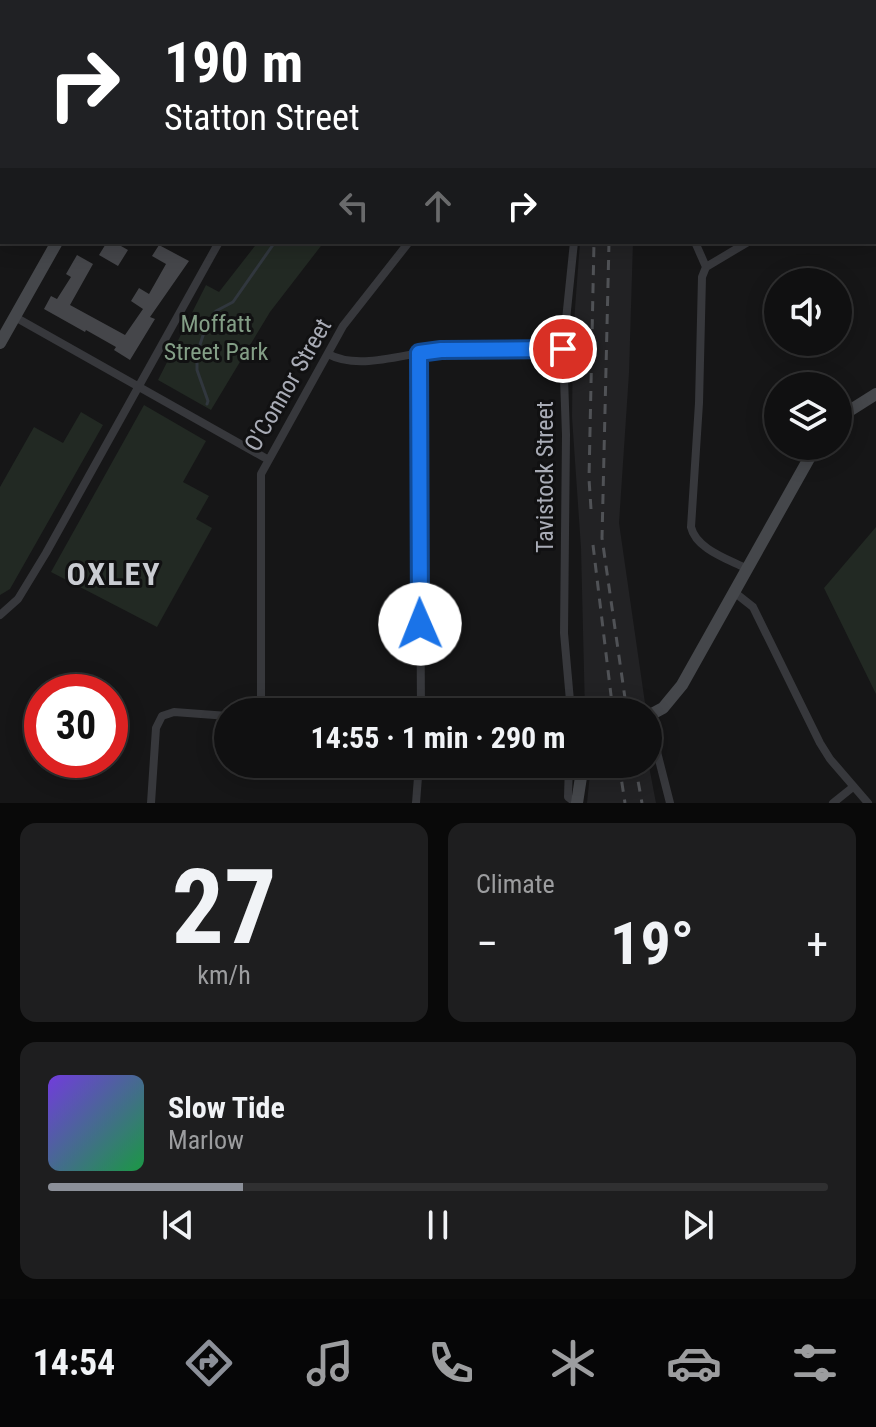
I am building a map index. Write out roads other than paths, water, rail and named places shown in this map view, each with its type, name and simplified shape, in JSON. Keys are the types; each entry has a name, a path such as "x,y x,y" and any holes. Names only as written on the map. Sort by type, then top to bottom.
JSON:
{"main road":[{"path":"0,343 56,244"},
{"path":"852,409 876,394"},
{"path":"662,709 682,685 808,460"},
{"path":"576,803 580,778"}],"street":[{"path":"0,615 18,599 39,565 218,244"},
{"name":"O'Connor Street","path":"261,698 259,487 267,459 343,326 407,244"},
{"name":"Tavistock Street","path":"570,698 564,633 566,435 563,349 574,244"},
{"path":"696,244 706,267"},
{"path":"745,244 706,267 702,277 699,403 691,527 693,536 702,545 747,569"},
{"path":"15,317 267,459"},
{"path":"328,354 345,360 401,359 441,350 563,349"},
{"path":"419,353 421,698"},
{"path":"734,592 753,607 820,743 868,803"},
{"path":"151,803 156,728 162,716 174,712 214,715"},
{"path":"662,772 670,803"},
{"path":"416,803 418,778"},
{"path":"569,778 568,797 576,803"},
{"path":"833,803 853,787"}],"waterway":[{"path":"207,404 197,370 197,354 207,323 216,311 233,302 274,244"}],"railway":[{"path":"591,509 594,244"},
{"path":"609,244 602,538 625,698"},
{"path":"593,545 611,698"},
{"path":"621,778 625,803"},
{"path":"638,778 642,803"}],"district":[{"name":"OXLEY","path":"114,574"}],"park label":[{"name":"Moffatt Street Park","path":"216,338"}]}
